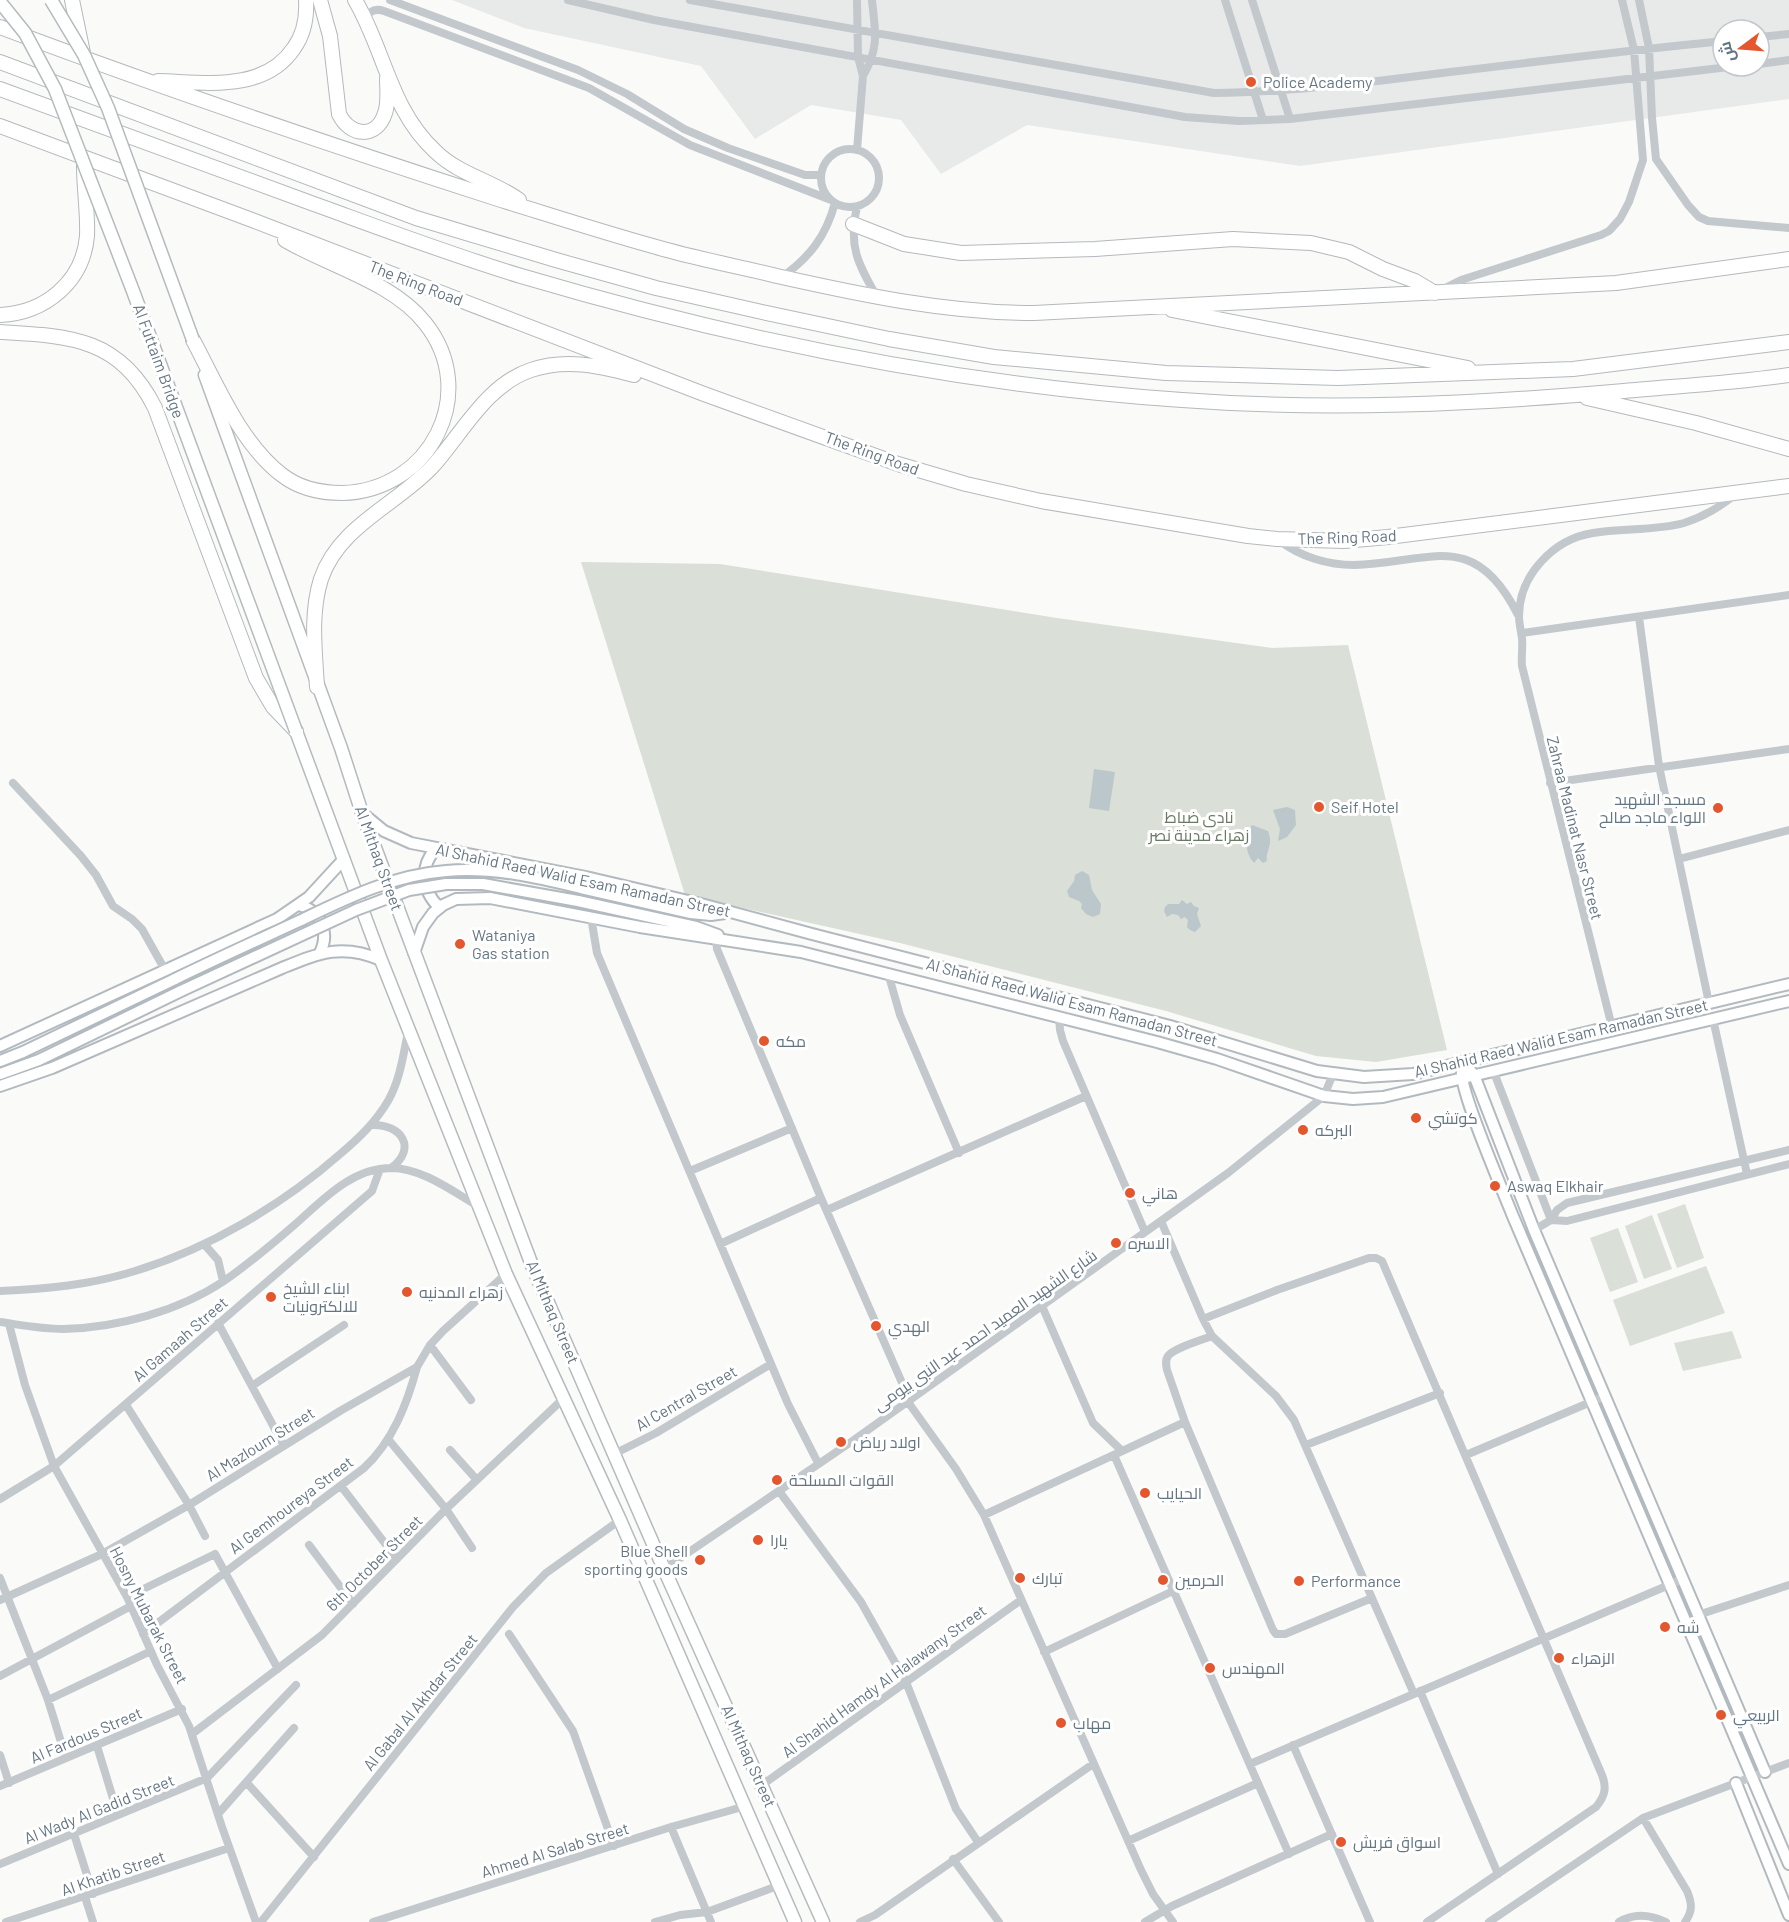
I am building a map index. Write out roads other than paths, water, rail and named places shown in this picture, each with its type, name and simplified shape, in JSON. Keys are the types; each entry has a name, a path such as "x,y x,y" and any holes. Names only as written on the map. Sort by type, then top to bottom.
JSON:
{"highway":[{"path":"72,0 84,55"},
{"path":"143,81 240,81 268,73 285,61 297,43 306,17 306,0"},
{"path":"320,0 330,36 339,114 343,123 350,129 357,132 371,130 381,121 387,105 387,74"},
{"path":"355,0 402,110 425,141 453,166 511,194 530,209"},
{"path":"0,27 143,81 413,172 668,251 836,290 917,304 1006,313 1436,293 1617,283 1789,260"},
{"path":"0,62 416,218 656,288 889,339 994,357 1166,373 1338,378 1573,369 1789,342"},
{"path":"0,89 408,238 519,275 705,325 930,370 1031,386 1183,401 1358,406 1458,404 1789,375"},
{"name":"The Ring Road","path":"0,126 252,220 704,394 898,464 966,484 1108,514 1277,539 1344,541 1789,486"},
{"path":"0,315 20,313 41,306 64,288 74,276 81,263 87,233 84,166"},
{"path":"193,340 248,438 268,464 294,484 324,492 353,492 373,488 405,472 427,451 436,438 446,411 449,382 447,366 437,340 426,323 402,301 363,278 309,254 252,220"},
{"path":"854,224 904,244 961,253 1084,250 1233,239 1311,243 1349,252 1383,269 1415,281 1436,293"},
{"path":"1155,306 1190,315 1282,330 1406,357 1500,373"},
{"path":"0,332 55,335 88,343 119,360 141,383 155,408 256,678 273,707 296,731"},
{"path":"317,687 314,611 321,578 327,566 355,530 416,482 431,467 504,384 530,370 572,363 617,371 704,394"},
{"path":"1579,395 1696,423 1789,449"}],"main road":[{"path":"51,0 84,55 108,108 317,687"},
{"name":"Al Futtaim Bridge","path":"0,2 25,33 55,89 133,291 296,731"},
{"name":"Al Mithaq Street","path":"317,687 414,953 525,1246 664,1569 823,1922"},
{"name":"Al Mithaq Street","path":"296,731 408,1030 506,1274 620,1520 795,1922"}],"street":[{"path":"390,0 578,70 627,94 678,126 720,145 805,175 821,175"},
{"path":"568,0 654,20 1185,117 1290,119 1711,69"},
{"path":"690,0 1214,93 1282,91 1711,42"},
{"path":"857,0 858,57 863,76 857,150"},
{"path":"863,76 873,59 876,34 872,0"},
{"path":"1225,0 1263,120"},
{"path":"1252,0 1290,119"},
{"path":"1436,293 1461,280 1601,235 1616,224 1629,202 1643,160 1634,50 1622,0"},
{"path":"1639,0 1649,48 1656,159 1688,206 1699,217 1708,221 1789,228"},
{"path":"365,20 371,12 380,10 589,88 690,145 833,201 849,207 857,207 869,201 877,190 880,177 877,164 868,154 846,148 829,157 821,175 825,193 833,201"},
{"path":"419,24 423,13"},
{"path":"1771,36 1789,34"},
{"path":"1771,62 1789,60"},
{"path":"782,277 801,263 819,242 826,230 833,201"},
{"path":"857,207 854,243 858,262 877,297"},
{"path":"1519,617 1523,594 1532,573 1546,556 1563,544 1592,533 1683,523 1712,511 1737,493"},
{"path":"1277,539 1303,555 1341,564 1366,564 1433,555 1462,559 1480,568 1495,580 1507,595 1519,617"},
{"path":"1521,633 1789,595"},
{"name":"Zahraa Madinat Nasr Street","path":"1519,617 1522,666 1612,1028"},
{"path":"1639,617 1659,766 1709,1003"},
{"path":"1550,783 1789,749"},
{"path":"13,783 89,865 113,906 138,924 165,970"},
{"name":"Al Shahid Raed Walid Esam Ramadan Street","path":"362,813 393,836 411,843 586,877 731,912 1170,1026 1333,1074 1364,1077 1397,1076 1464,1063 1789,984"},
{"path":"1679,859 1789,830"},
{"path":"414,953 423,927 439,907 428,892 424,880 428,859 436,848"},
{"path":"0,1046 277,919 299,905 324,883 344,859"},
{"path":"0,1061 351,896 380,884 412,876 446,871 492,871 530,876 690,913 711,915 731,912"},
{"path":"0,1074 39,1060 356,910 409,890 446,884 483,884 511,888 696,927 730,941"},
{"name":"Al Shahid Raed Walid Esam Ramadan Street","path":"439,907 456,899 490,898 640,927 801,952 1207,1056 1324,1095 1353,1099 1376,1098 1789,1002"},
{"path":"299,905 314,913 321,922 324,941 320,953"},
{"path":"591,917 597,953 788,1404 818,1463"},
{"path":"716,939 717,949 821,1198 909,1401 956,1469 984,1515 1147,1882 1173,1922"},
{"path":"0,1086 52,1068 320,953 350,951 381,960"},
{"path":"932,984 936,966"},
{"path":"888,973 900,1015 959,1153"},
{"path":"1059,1017 1061,1036 1145,1232"},
{"path":"1713,1019 1747,1174"},
{"path":"0,1291 51,1287 115,1277 154,1265 204,1244 251,1218 301,1186 372,1125 390,1099 396,1085 408,1030"},
{"path":"1464,1063 1474,1075 1534,1230 1765,1772"},
{"path":"1464,1063 1461,1078 1512,1214 1789,1864"},
{"path":"1493,1070 1551,1220"},
{"name":"شارع الشهيد العميد احمد عبد النبى بيومى","path":"664,1569 909,1401 1228,1173 1324,1095 1333,1074"},
{"path":"827,1210 1086,1096"},
{"path":"372,1125 390,1126 398,1131 402,1138 403,1155 391,1168"},
{"path":"690,1171 792,1128"},
{"path":"1534,1230 1551,1220 1557,1210 1567,1203 1789,1150"},
{"path":"1551,1220 1567,1221 1789,1164"},
{"path":"0,1322 64,1329 119,1322 174,1306 223,1281 331,1193 359,1174 391,1168 421,1175 478,1206"},
{"name":"Al Gamaah Street","path":"0,1500 54,1466 372,1191 380,1169"},
{"path":"720,1244 821,1198"},
{"path":"1512,1214 1525,1208"},
{"path":"1161,1221 1212,1336 1286,1407 1306,1445 1372,1598 1498,1874"},
{"path":"204,1244 218,1260 223,1281"},
{"path":"1203,1319 1369,1258 1382,1261 1606,1785 1604,1797 1596,1807 1427,1922"},
{"name":"Al Mazloum Street","path":"4,1598 102,1554 417,1367 430,1345 506,1274"},
{"path":"1042,1306 1093,1423 1122,1451"},
{"path":"218,1323 284,1446"},
{"name":"Hosny Mubarak Street","path":"9,1324 25,1385 54,1466 131,1606 151,1651 182,1710 256,1922"},
{"path":"252,1386 344,1325"},
{"path":"1212,1336 1173,1352 1165,1363 1185,1422 1276,1634 1285,1634 1372,1598"},
{"path":"430,1345 471,1400"},
{"name":"Al Central Street","path":"614,1454 656,1433 771,1364"},
{"name":"Al Gemhoureya Street","path":"143,1634 341,1486 378,1455 404,1407 417,1367"},
{"path":"1306,1445 1440,1393"},
{"path":"1466,1455 1605,1396"},
{"name":"6th October Street","path":"192,1734 321,1635 446,1509 564,1398"},
{"path":"126,1405 189,1504 205,1536"},
{"path":"984,1515 1185,1422"},
{"path":"388,1439 446,1509 472,1548"},
{"path":"450,1450 477,1480"},
{"path":"1114,1455 1289,1854"},
{"path":"341,1486 398,1559"},
{"path":"779,1491 856,1593 906,1682 956,1809 978,1842"},
{"name":"Al Gabal Al Akhdar Street","path":"261,1922 513,1607 551,1569 620,1520"},
{"path":"309,1545 353,1604"},
{"path":"126,1597 215,1554 278,1669"},
{"path":"0,1578 4,1598 48,1700 66,1758"},
{"path":"1250,1764 1683,1579"},
{"path":"1698,1615 1789,1586"},
{"path":"1044,1652 1173,1591"},
{"name":"Al Shahid Hamdy Al Halawany Street","path":"762,1785 1021,1600"},
{"path":"0,1676 131,1606"},
{"path":"508,1634 573,1731 614,1846"},
{"path":"48,1700 151,1651"},
{"path":"207,1778 296,1685"},
{"name":"Al Fardous Street","path":"0,1786 182,1710"},
{"path":"218,1814 294,1728"},
{"path":"97,1746 118,1815"},
{"path":"1293,1746 1370,1922"},
{"path":"0,1755 9,1782"},
{"path":"1489,1922 1643,1818 1789,1763"},
{"path":"860,1922 875,1915 1093,1764"},
{"name":"Al Wady Al Gadid Street","path":"0,1864 207,1778"},
{"path":"247,1783 314,1857"},
{"path":"1128,1841 1258,1783"},
{"path":"1736,1783 1789,1915"},
{"name":"Ahmed Al Salab Street","path":"373,1922 395,1919 671,1827 746,1806"},
{"path":"1643,1818 1692,1902 1690,1914 1685,1922"},
{"path":"671,1827 711,1922"},
{"path":"74,1834 93,1922"},
{"path":"1145,1922 1164,1910 1332,1834"},
{"name":"Al Khatib Street","path":"6,1922 229,1848"},
{"path":"954,1859 999,1922"},
{"path":"656,1922 680,1915 707,1912 780,1885"},
{"path":"1619,1922 1640,1916 1656,1917 1666,1922"}],"place":[{"name":"Police Academy","path":"1251,82"},
{"name":"Seif Hotel","path":"1319,807"},
{"name":"مسجد الشهيد اللواء ماجد صالح","path":"1718,808"},
{"name":"Wataniya Gas station","path":"460,944"},
{"name":"مكه","path":"764,1041"},
{"name":"كوتشي","path":"1416,1118"},
{"name":"البركه","path":"1303,1130"},
{"name":"Aswaq Elkhair","path":"1495,1186"},
{"name":"هاني","path":"1130,1193"},
{"name":"الاسره","path":"1116,1243"},
{"name":"زهراء المدنيه","path":"407,1292"},
{"name":"ابناء الشيخ للالكترونيات","path":"271,1297"},
{"name":"الهدي","path":"876,1326"},
{"name":"اولاد رياض","path":"841,1442"},
{"name":"القوات المسلحة","path":"777,1480"},
{"name":"الحيايب","path":"1145,1493"},
{"name":"يارا","path":"758,1540"},
{"name":"Blue Shell sporting goods","path":"700,1560"},
{"name":"تبارك","path":"1020,1578"},
{"name":"الحرمين","path":"1163,1580"},
{"name":"Performance","path":"1299,1581"},
{"name":"شه","path":"1665,1627"},
{"name":"الزهراء","path":"1559,1658"},
{"name":"المهندس","path":"1210,1668"},
{"name":"الربيعي","path":"1721,1715"},
{"name":"مهاب","path":"1061,1723"},
{"name":"اسواق فريش","path":"1341,1842"}],"park label":[{"name":"نادى ضباط زهراء مدينة نصر","path":"1199,826"}]}
